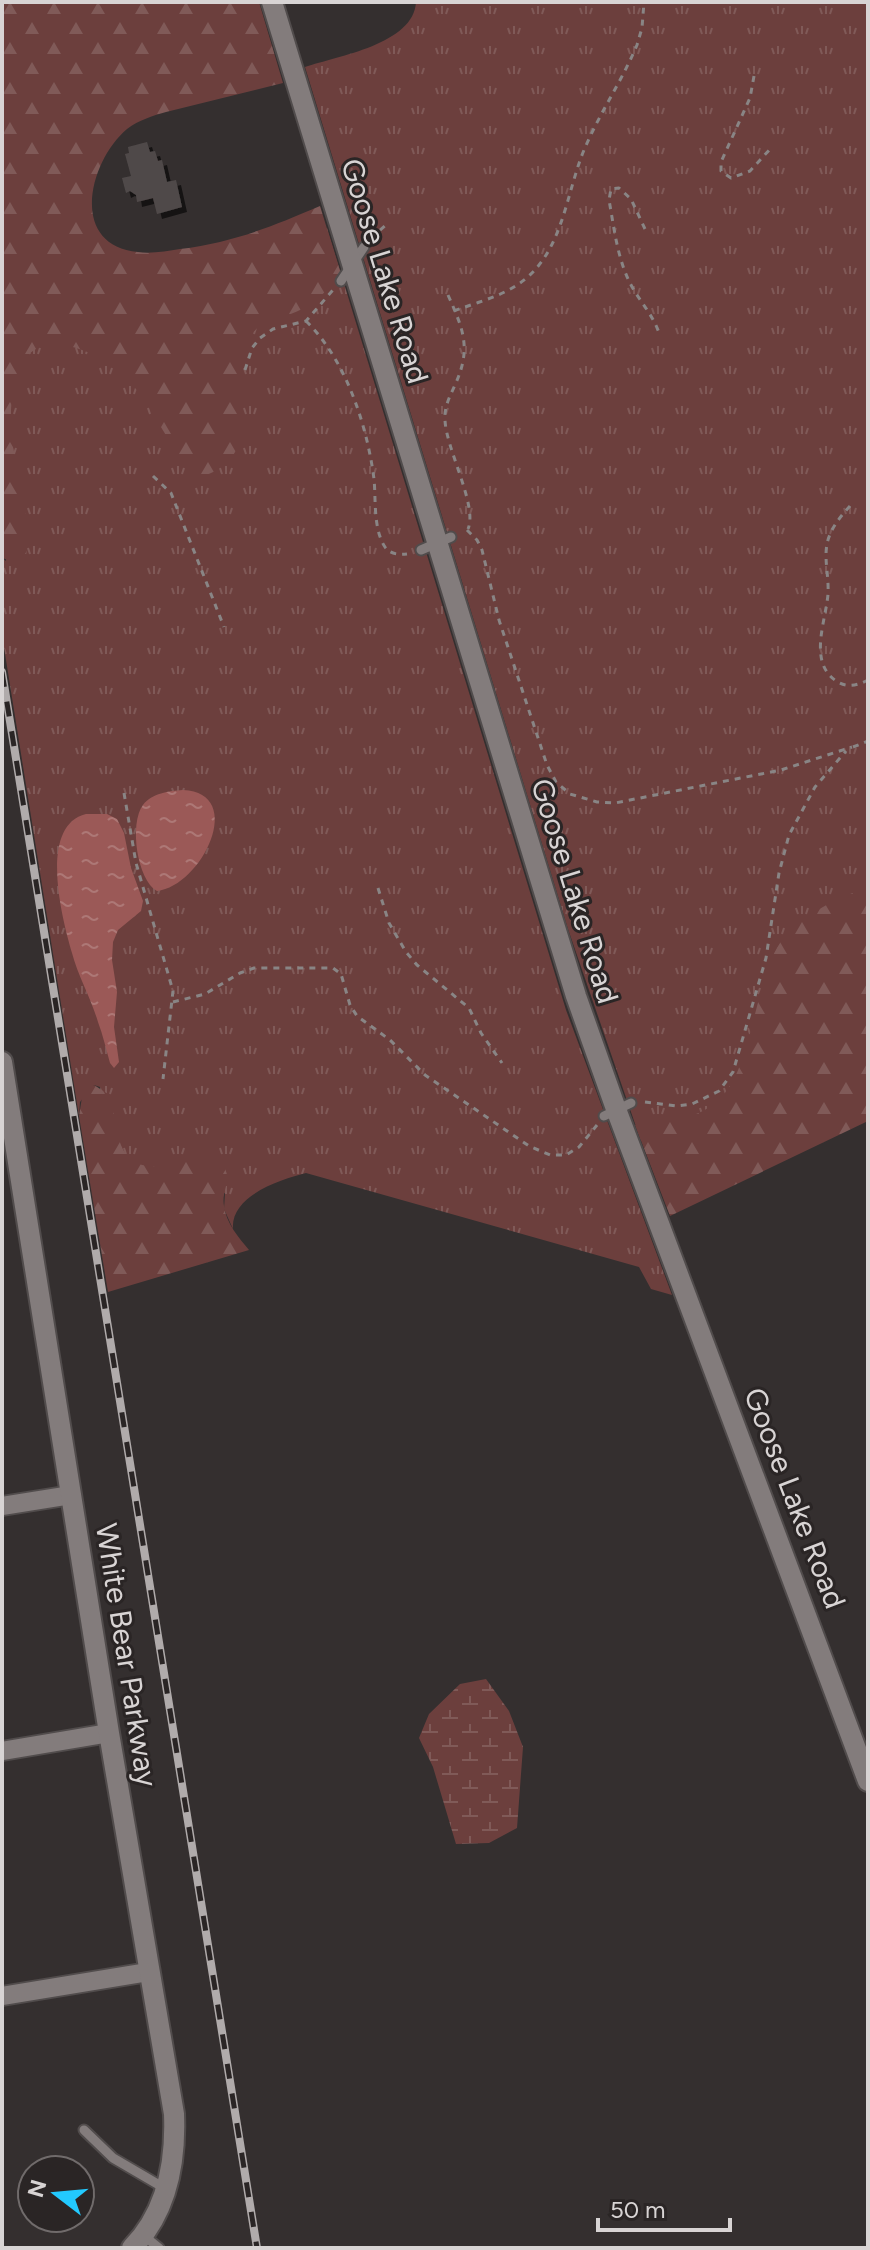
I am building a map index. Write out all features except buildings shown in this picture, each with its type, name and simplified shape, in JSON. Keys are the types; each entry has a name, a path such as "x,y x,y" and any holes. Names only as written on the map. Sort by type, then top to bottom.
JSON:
{"street":[{"name":"Goose Lake Road","path":"272,2 554,927 617,1109 868,1781"},
{"name":"White Bear Parkway","path":"2,1062 148,1972 174,2114 175,2143 166,2189 145,2244"},
{"path":"2,1506 71,1495"},
{"path":"2,1751 109,1733"},
{"path":"2,1996 148,1972"}],"lane":[{"path":"84,2130 113,2158 166,2189"}],"path":[{"path":"454,311 517,285 531,274 548,252 559,229 582,156 637,45 644,2"},
{"path":"754,76 750,98 721,162 721,171 728,178 739,177 755,167 772,147"},
{"path":"645,229 627,194 619,188 611,189 609,200 623,268 660,336"},
{"path":"245,370 252,348 266,333 306,321 386,225"},
{"path":"448,295 464,336 465,351 445,420 471,513 467,530"},
{"path":"306,321 332,352 351,394 371,463 377,517 384,545 398,554 436,544 467,530"},
{"path":"153,476 164,483 171,493 224,627"},
{"path":"850,506 835,526 827,545 828,591 820,639 821,653 829,673 839,682 850,685 868,680"},
{"path":"467,530 482,550 499,620 547,765 556,782 570,794 597,802 627,801 781,770 868,741"},
{"path":"173,1002 205,994 254,968 333,968 341,974 350,1005 357,1016 390,1040 425,1075 537,1150 555,1156 571,1153 617,1109 692,1104 711,1096 730,1079 740,1056 766,958 779,873 789,835 826,772 852,747"},
{"path":"124,793 133,850 172,983 173,1002 163,1079"},
{"path":"378,888 389,923 406,952 417,965 466,1004 486,1043 502,1063"}],"green space":[{"path":"2,2 259,2 283,83 161,114 127,129 114,143 95,180 92,200 94,218 101,234 116,246 138,252 154,252 235,238 320,206 341,274 306,307 262,325 249,338 240,364 243,422 237,449 229,460 204,475 187,466 144,400 113,366 89,352 62,345 46,345 34,350 18,372 11,404 12,439 27,540 26,557 19,563 2,558"},
{"path":"416,2 868,2 868,986 722,1164 641,1141 568,929 305,67 354,53 389,38 412,16"},
{"path":"327,228 566,1010 672,1295 651,1289 639,1267 306,1173 271,1185 248,1198 234,1217 233,1229 224,1209 225,1193 123,1217 100,1087 94,1085 80,1102 79,1116 2,635 2,558 6,561 2,457 2,250 94,277"},
{"path":"868,887 868,1121 670,1216 635,1125 668,1122 694,1115 713,1105 727,1091 745,1051 766,975 780,943 808,916"},
{"path":"94,1085 108,1094 122,1148 135,1162 159,1166 198,1159 222,1164 227,1175 225,1212 249,1250 108,1292 79,1116 83,1091"},
{"path":"486,1679 509,1711 523,1747 517,1828 489,1843 456,1844 433,1767 419,1738 429,1714 460,1684"}],"water":[{"path":"183,790 202,795 212,806 215,822 211,840 189,874 174,885 157,891 150,885 140,864 136,824 143,805 151,798"},
{"path":"86,814 107,814 117,819 124,833 131,868 143,901 141,911 118,930 113,942 112,960 117,992 114,1027 119,1062 114,1068 75,962 59,897 58,854 62,836 71,822"}],"railway":[{"path":"2,672 257,2248"}]}
